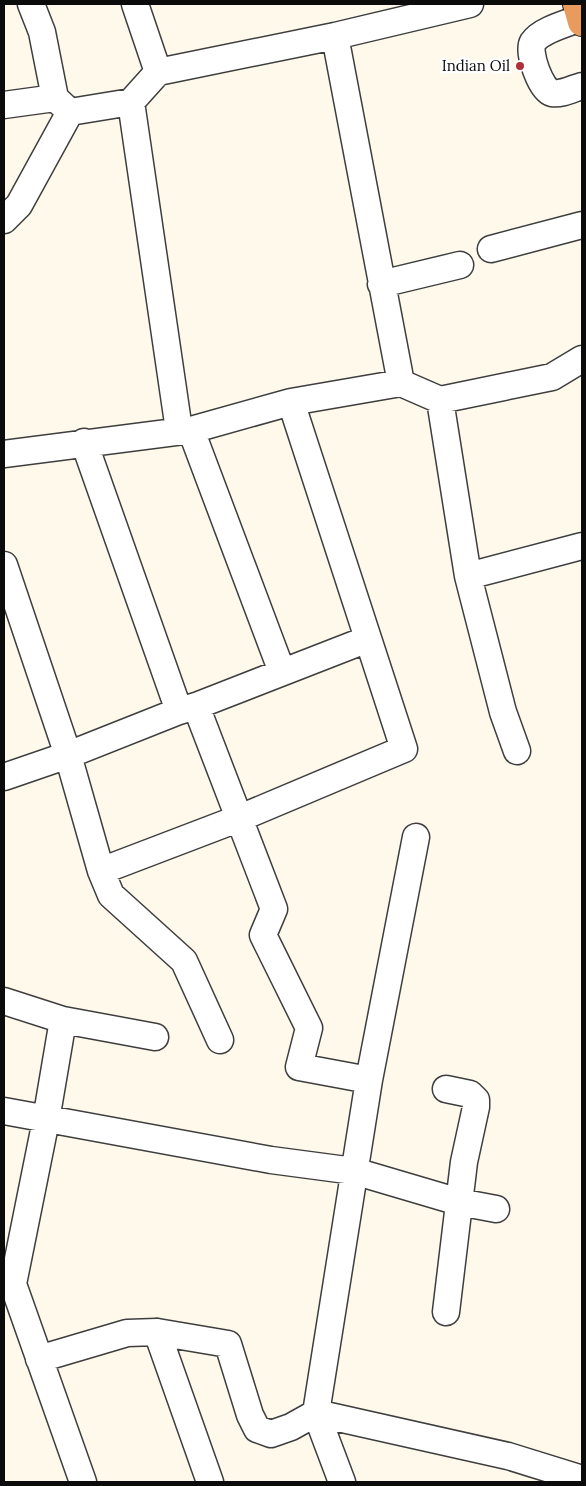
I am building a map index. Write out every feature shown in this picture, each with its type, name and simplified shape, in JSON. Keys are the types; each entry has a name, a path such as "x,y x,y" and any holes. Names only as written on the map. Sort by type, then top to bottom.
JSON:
{"street":[{"path":"4,220 19,205 62,105 42,32 31,4"},
{"path":"135,4 158,72"},
{"path":"4,105 131,102 158,72 335,36 418,10 470,4"},
{"path":"580,14 543,33 532,44 531,50 536,69 545,89 552,93 559,93 582,86"},
{"path":"335,36 401,383"},
{"path":"131,102 185,430 282,672"},
{"path":"491,249 582,225"},
{"path":"381,284 460,265"},
{"path":"4,454 185,430 291,402 401,383 440,400 552,377 582,359"},
{"path":"440,400 468,576 503,712 517,751"},
{"path":"101,871 240,818 404,750 291,402"},
{"path":"84,442 188,709 240,818 274,909 263,935 309,1028 299,1067 369,1080"},
{"path":"468,576 582,546"},
{"path":"4,565 68,755 101,871 110,895 184,962 220,1040"},
{"path":"4,777 68,755 368,639"},
{"path":"342,1482 316,1413 369,1080 416,837"},
{"path":"4,1001 63,1020 155,1037"},
{"path":"63,1020 46,1120 9,1282 83,1482"},
{"path":"446,1089 470,1094 476,1100 464,1162 446,1312"},
{"path":"4,1111 271,1160 354,1172 459,1202 496,1209"},
{"path":"39,1359 127,1333 157,1332 228,1344 250,1415 257,1429 270,1434 291,1427 316,1413 508,1456 553,1476 582,1479"},
{"path":"157,1332 210,1482"}],"place":[{"name":"Indian Oil","path":"520,66"}]}
